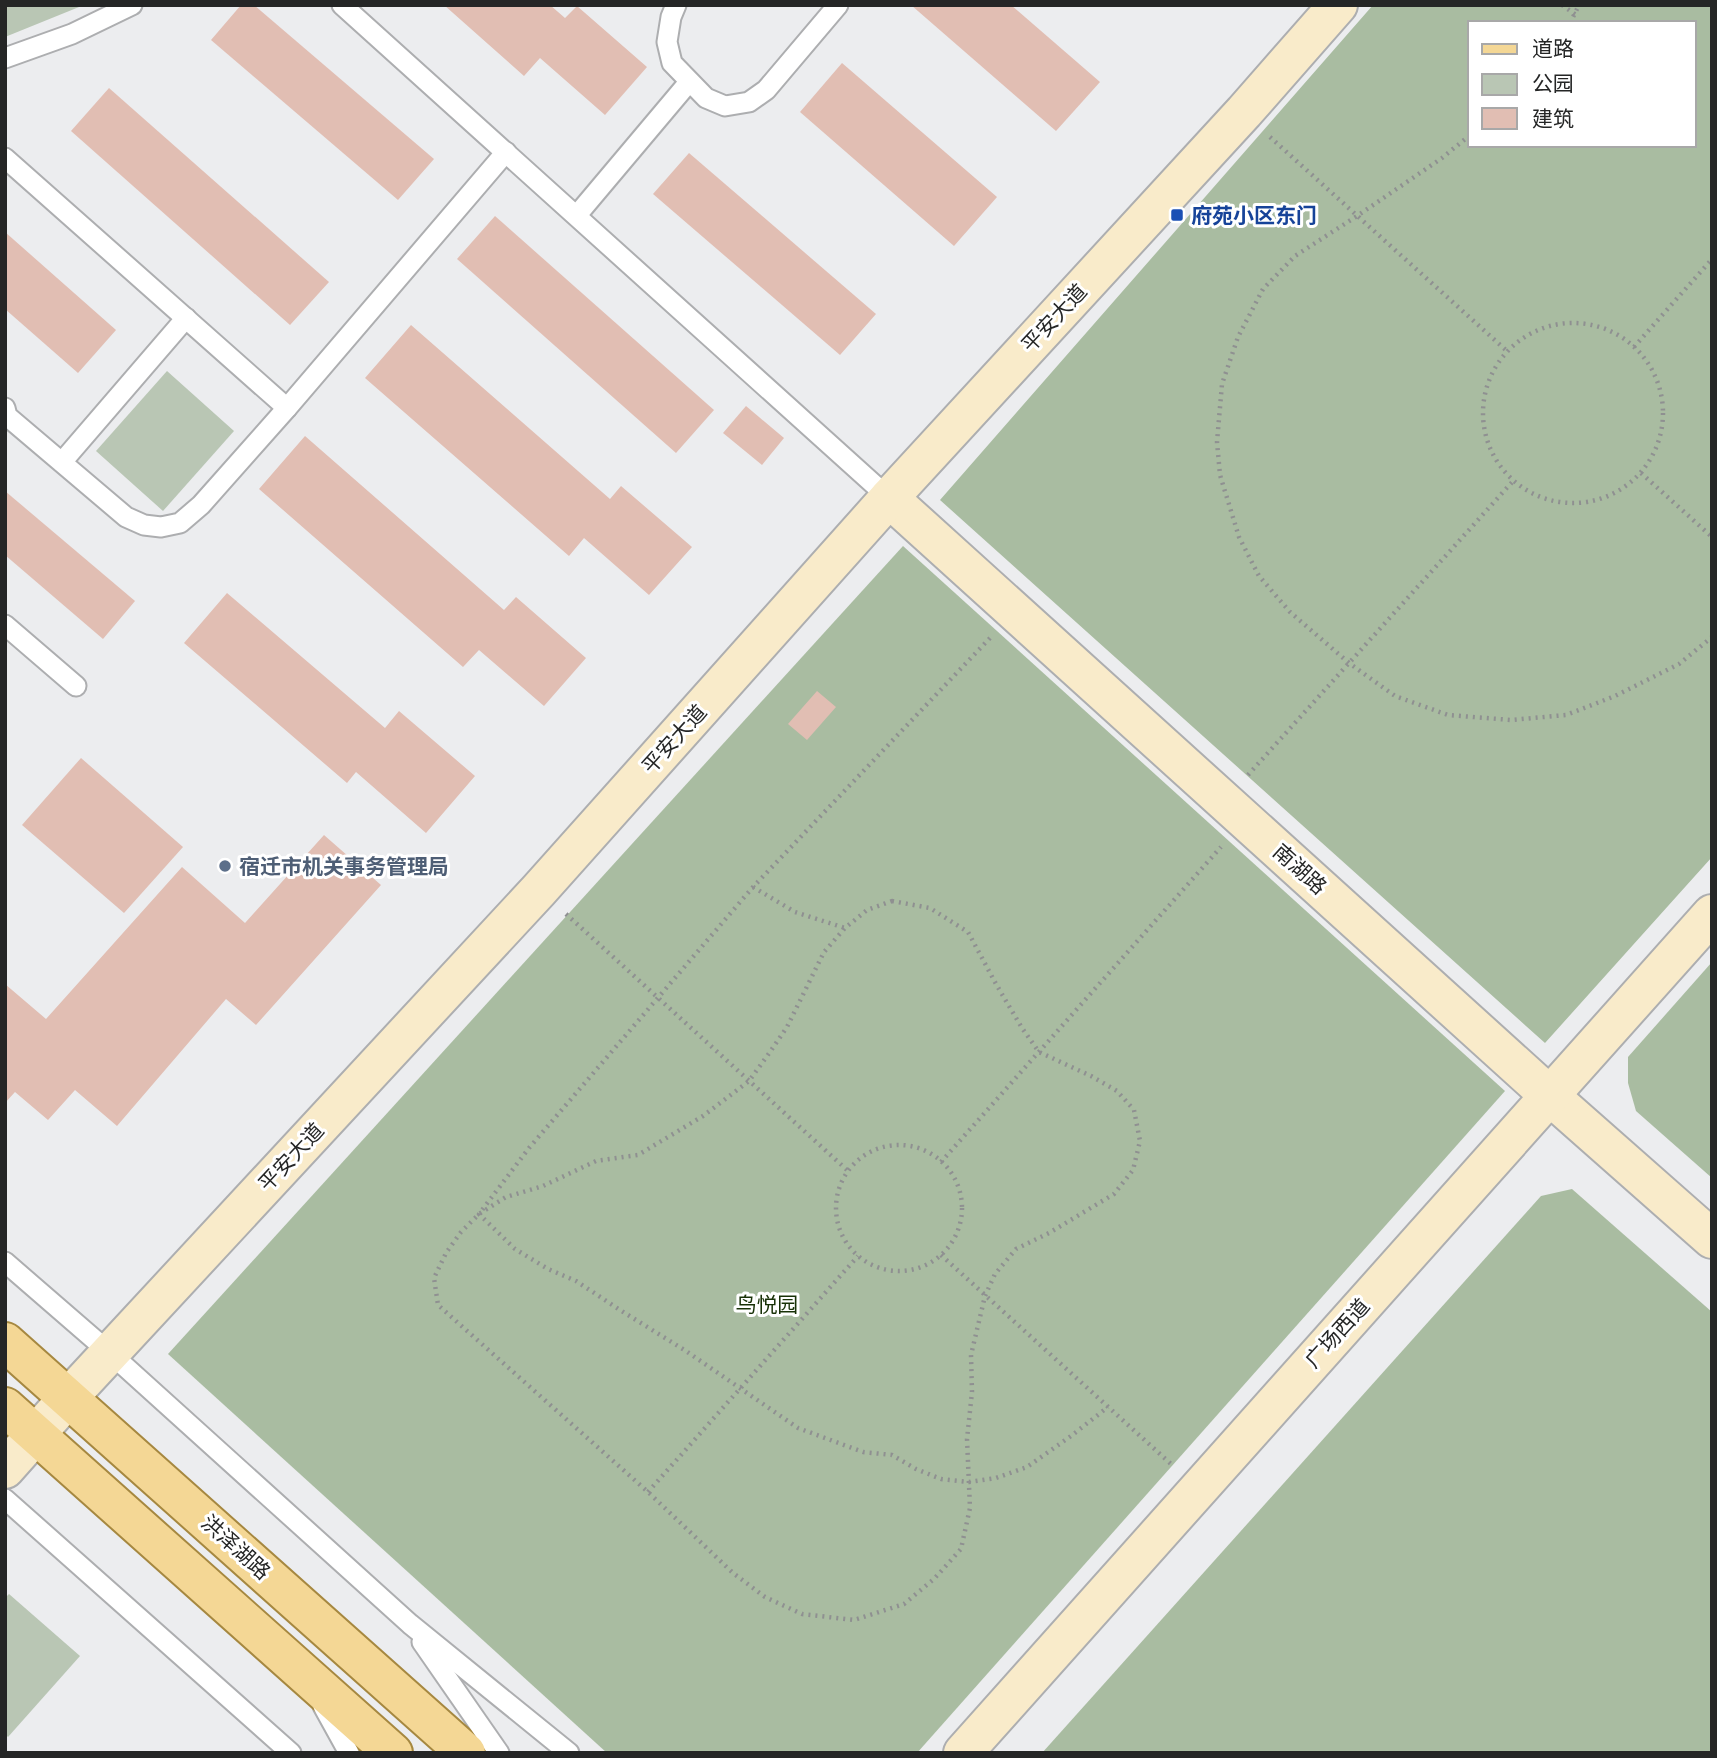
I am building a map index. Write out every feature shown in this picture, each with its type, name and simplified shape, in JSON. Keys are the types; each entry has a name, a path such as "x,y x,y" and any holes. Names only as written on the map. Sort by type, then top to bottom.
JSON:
{"main road":[{"name":"洪泽湖路","path":"5,1342 466,1753"},
{"path":"5,1407 393,1753"}],"street":[{"name":"平安大道","path":"5,1469 539,890 889,498 1244,112 1338,5"},
{"name":"南湖路","path":"889,498 1550,1096 1712,1239"},
{"name":"广场西道","path":"963,1753 1712,914"}],"lane":[{"path":"5,58 72,34 132,5"},
{"path":"342,5 889,498"},
{"path":"676,5 667,42 672,63 706,98 725,106 749,102 766,90 838,5"},
{"path":"577,215 690,82"},
{"path":"5,408 7,415 126,517 144,525 161,527 180,523 201,505 287,408 506,152"},
{"path":"5,158 287,408"},
{"path":"62,462 186,318"},
{"path":"5,625 76,686"},
{"path":"5,1262 110,1353 410,1624 569,1753"},
{"path":"5,1499 291,1753"},
{"path":"410,1624 499,1753"},
{"path":"306,1675 349,1753"}],"path":[{"path":"1562,5 1576,15"},
{"path":"1572,21 1579,5"},
{"path":"1244,112 1508,352"},
{"path":"1468,137 1442,158 1296,256 1263,289 1238,337 1222,384 1217,442 1220,475 1240,537 1259,576 1290,612 1349,663 1395,696 1448,715 1511,720 1566,715 1615,696 1679,664 1712,638"},
{"path":"1634,347 1712,259"},
{"path":"1576,323 1605,328 1634,347 1650,366 1662,393 1664,423 1656,452 1641,473 1616,493 1587,503 1558,502 1530,492 1507,474 1490,449 1483,419 1486,390 1499,363 1519,341 1546,327 1576,323"},
{"path":"1641,473 1712,537"},
{"path":"942,1162 1039,1052 1235,811 1349,663 1514,480"},
{"path":"480,1214 506,1197 543,1186 596,1161 638,1155 702,1116 749,1081 788,1027 824,952 845,928 867,910 892,901 930,908 968,932 1022,1028 1039,1052 1117,1091 1135,1110 1140,1141 1133,1170 1114,1194 1016,1250 995,1274 985,1296 971,1355 972,1392 967,1439 970,1508 961,1549 934,1579 904,1604 854,1619 802,1614 765,1597 733,1573 648,1492 438,1305 434,1278 446,1253 461,1232 480,1214 529,1148 657,997 753,887 1015,612"},
{"path":"753,887 795,912 845,928"},
{"path":"539,890 847,1170"},
{"path":"905,1145 926,1151 942,1162 956,1180 962,1209 956,1237 941,1255 928,1265 909,1271 889,1271 870,1265 853,1252 840,1234 835,1212 837,1191 847,1170 863,1156 883,1146 905,1145"},
{"path":"480,1214 515,1249 548,1269 576,1281 686,1351 798,1428 863,1452 891,1455 941,1479 969,1482 996,1478 1027,1467 1108,1406"},
{"path":"941,1255 1199,1489"},
{"path":"648,1492 858,1256"}],"green space":[{"path":"5,5 84,5 5,37"},
{"path":"1373,5 1712,5 1712,857 1545,1043 940,500"},
{"path":"167,371 234,431 163,511 96,451"},
{"name":"鸟悦园","path":"903,546 1505,1091 917,1753 607,1753 168,1354"},
{"path":"1712,962 1712,1178 1636,1111 1628,1083 1628,1057"},
{"path":"1572,1189 1712,1312 1712,1753 1042,1753 1541,1196"},
{"path":"9,1594 80,1656 8,1737 5,1734 5,1598"}],"building":[{"path":"241,5 254,5 434,159 398,200 211,40"},
{"path":"444,5 550,5 565,18 577,6 647,67 605,115 540,58 524,76"},
{"path":"911,5 1011,5 1100,82 1056,131"},
{"path":"842,63 997,197 954,246 800,112"},
{"path":"109,88 329,282 290,325 71,131"},
{"path":"689,153 876,314 840,355 653,194"},
{"path":"495,216 714,410 676,453 457,259"},
{"path":"5,232 116,330 78,373 5,309"},
{"path":"411,325 610,499 621,486 692,547 649,595 584,538 569,556 365,378"},
{"path":"746,406 784,438 762,465 723,433"},
{"path":"305,436 504,610 516,597 586,658 544,706 479,650 463,667 259,489"},
{"path":"5,491 135,601 103,639 5,555"},
{"path":"227,593 385,728 399,711 475,776 426,833 356,772 347,783 184,643"},
{"path":"817,691 836,707 807,740 788,724"},
{"path":"81,758 183,847 124,913 22,825"},
{"path":"324,835 381,885 256,1025 226,999 117,1126 75,1090 48,1120 15,1092 5,1103 5,984 46,1019 182,867 245,923"}],"place":[{"name":"府苑小区东门","path":"1177,215"},
{"name":"宿迁市机关事务管理局","path":"225,866"}]}
